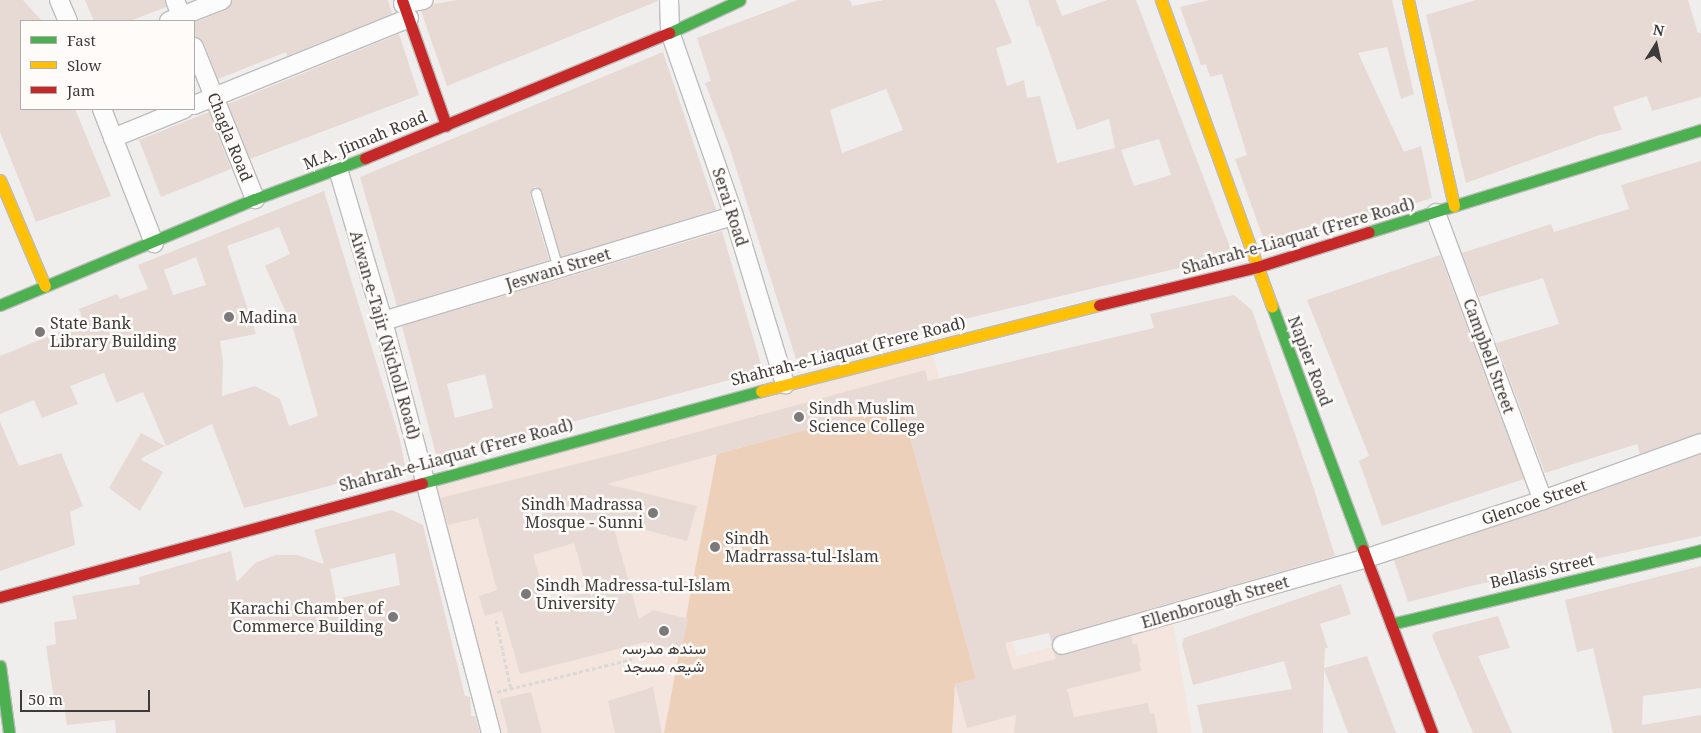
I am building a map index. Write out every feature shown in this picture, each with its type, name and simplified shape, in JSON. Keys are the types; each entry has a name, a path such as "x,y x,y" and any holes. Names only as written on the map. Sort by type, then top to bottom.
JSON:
{"main road":[{"name":"M.A. Jinnah Road","path":"0,305 255,199 338,169 446,125 670,32 740,0"},
{"name":"Napier Road","path":"1160,0 1257,267 1432,733"},
{"path":"1408,0 1454,206"},
{"path":"405,7 446,125"},
{"name":"Shahrah-e-Liaquat (Frere Road)","path":"0,597 425,480 940,343 1257,267 1701,130"},
{"path":"0,180 45,286"},
{"name":"Bellasis Street","path":"1391,624 1701,550"},
{"path":"0,666 6,732"}],"street":[{"path":"59,0 68,20"},
{"path":"177,15 222,0"},
{"path":"195,105 405,7 424,0"},
{"name":"Serai Road","path":"669,0 670,32 734,216 785,384"},
{"name":"Chagla Road","path":"195,49 255,199"},
{"path":"102,110 154,242"},
{"path":"113,138 182,110"},
{"name":"Aiwan-e-Tajir (Nicholl Road)","path":"338,169 383,321 491,733"},
{"name":"Campbell Street","path":"1436,213 1542,500"},
{"name":"Jeswani Street","path":"383,321 734,216"},
{"name":"Glencoe Street","path":"1367,558 1542,500 1701,443"},
{"name":"Ellenborough Street","path":"1062,645 1367,558"}],"lane":[{"path":"536,193 558,268"}],"path":[{"path":"496,620 511,689"},
{"path":"481,696 632,659"}],"shaded area":[{"name":"Sindh Madrrassa-tul-Islam","path":"931,346 1017,656 1172,615 1192,733 491,733 425,480"},
{"path":"901,404 976,679 955,684 952,733 664,733 717,454"}],"building":[{"path":"0,0 23,0 41,20 20,20 20,110 75,110 111,196 36,222 0,132"},
{"path":"85,0 165,0 166,7 133,20 94,20"},
{"path":"232,0 388,0 392,14 287,56 286,52 218,79 204,43 200,38 195,37 195,23 226,10"},
{"path":"458,0 658,1 447,86 421,11 431,8 433,4"},
{"path":"798,0 850,0 852,6 884,0 995,0 1012,43 996,48 1007,86 1024,80 1027,98 1040,96 1057,163 1115,148 1109,119 1077,130 1040,26 1037,27 1028,0 1056,0 1062,16 1107,0 1136,0 1233,255 796,359 729,146 705,83 711,81 697,38","holes":["886,89 903,130 842,153 830,110","1159,139 1171,175 1134,186 1121,150"]},
{"path":"1209,0 1392,0 1414,94 1401,99 1387,47 1358,53 1404,152 1421,146 1432,198 1267,249 1235,159 1247,155 1222,74 1210,77 1206,64 1201,65 1180,7"},
{"path":"1476,0 1688,0 1698,33 1701,33 1701,97 1652,111 1647,96 1613,107 1622,130 1600,135 1466,183 1426,15"},
{"path":"399,34 419,95 250,159 228,104"},
{"path":"663,52 716,210 561,257 542,191 538,187 534,187 530,195 549,260 397,306 360,177"},
{"path":"209,112 231,169 161,197 139,140"},
{"path":"1701,161 1701,433 1640,454 1637,444 1545,473 1496,343 1559,324 1543,278 1479,297 1462,253 1551,224 1554,232 1629,209 1621,185"},
{"path":"324,191 400,440 405,466 244,508 212,424 166,446 143,392 116,403 104,373 70,386 78,404 42,418 34,400 0,414 0,356 84,322 79,309 117,294 120,299 148,289 138,265","holes":["279,227 290,254 265,266 293,328 318,416 289,426 280,399 255,386 222,396 223,361 220,341 256,334 227,246","196,257 206,285 173,295 164,270"]},
{"path":"722,231 763,371 437,458 402,326","holes":["485,374 493,408 455,418 447,384"]},
{"path":"1440,255 1524,479 1382,526 1359,461 1369,456 1307,300"},
{"path":"1234,295 1252,310 1313,486 1335,556 1059,635 1052,643 1049,633 1005,643 1013,670 1056,659 1054,652 1065,655 1131,636 1133,644 1137,644 1141,671 1067,689 1074,717 1148,703 1150,714 1154,713 1158,733 1014,733 1016,715 967,728 955,684 976,679 901,404 607,484 697,506 687,541 612,521 639,619 653,610 688,619 681,651 645,642 520,674 502,611 485,616 479,596 497,590 478,518 448,525 440,498 624,452 925,370 928,381 1154,328 1150,314","holes":["574,543 588,592 547,603 533,555"]},
{"path":"0,422 19,466 61,453 83,506 70,512 75,545 0,571"},
{"path":"141,433 165,446 140,459 163,472 140,511 109,488"},
{"path":"1701,454 1701,536 1471,586 1408,602 1394,560 1546,510"},
{"path":"392,510 423,525 465,696 470,697 471,716 475,716 480,733 116,733 115,720 67,725 64,704 55,706 46,646 56,644 54,622 77,619 72,596 140,584 139,577 231,551 237,582 255,563 275,555 297,555 324,564 314,530","holes":["395,553 400,585 336,599 330,569"]},
{"path":"1701,566 1701,688 1643,696 1642,725 1701,715 1701,733 1613,733 1593,648 1577,652 1565,600"},
{"path":"1341,584 1351,614 1320,624 1328,648 1325,648 1324,668 1367,656 1396,733 1348,733 1324,669 1323,733 1203,733 1197,705 1292,689 1284,661 1193,685 1182,644 1184,638"},
{"path":"1498,616 1510,648 1478,656 1512,733 1473,733 1432,636 1435,632"},
{"path":"653,687 662,733 615,733 608,701"},
{"path":"531,692 542,733 508,733 500,699"}],"traffic: fast":[{"path":"669,33 740,0"},
{"path":"1369,232 1701,130"},
{"path":"0,305 255,199 365,158"},
{"path":"1272,306 1363,550"},
{"path":"422,483 761,391"},
{"path":"1391,624 1701,550"},
{"path":"0,666 9,733"}],"traffic: slow":[{"path":"1161,0 1272,306"},
{"path":"1408,0 1454,206"},
{"path":"0,180 45,286"},
{"path":"761,391 1099,305"}],"traffic: jam":[{"path":"402,0 446,125"},
{"path":"365,158 669,33"},
{"path":"1099,305 1257,267 1369,232"},
{"path":"0,597 422,483"},
{"path":"1363,550 1432,733"}],"place":[{"name":"Madina","path":"229,317"},
{"name":"State Bank Library Building","path":"40,332"},
{"name":"Sindh Muslim Science College","path":"799,417"},
{"name":"Sindh Madrassa Mosque - Sunni","path":"653,513"},
{"name":"Sindh Madrrassa-tul-Islam","path":"715,547"},
{"name":"Sindh Madressa-tul-Islam University","path":"526,594"},
{"name":"Karachi Chamber of Commerce Building","path":"393,617"},
{"name":"سندھ مدرسہ شیعہ مسجد","path":"664,631"}]}
